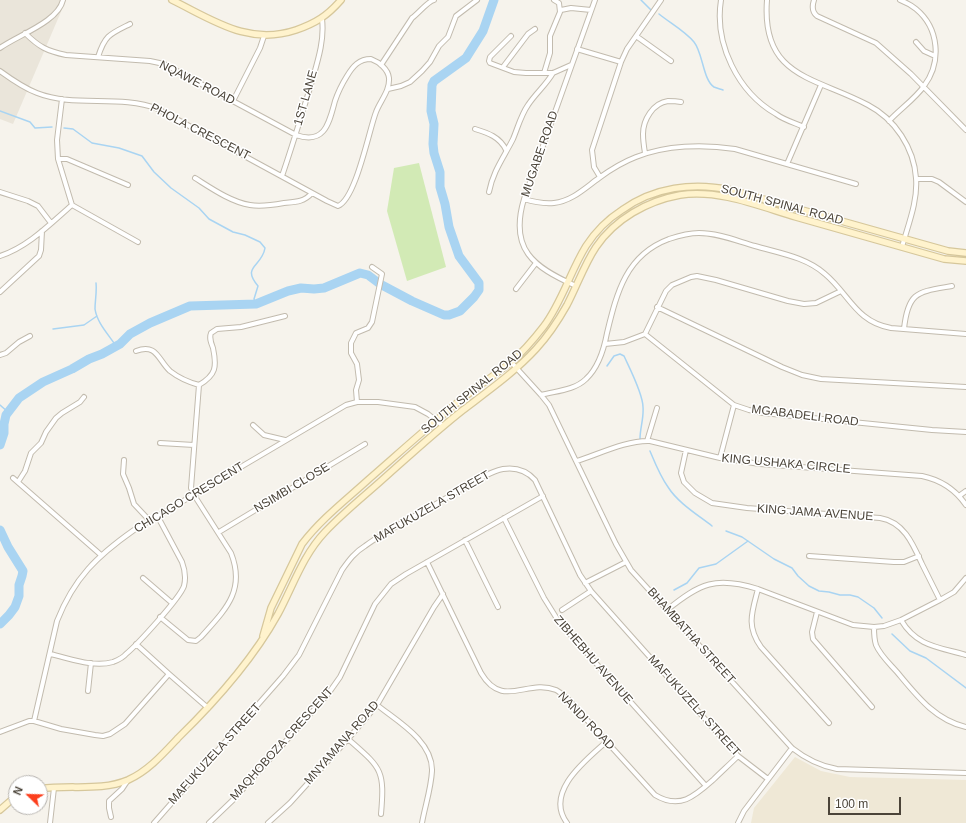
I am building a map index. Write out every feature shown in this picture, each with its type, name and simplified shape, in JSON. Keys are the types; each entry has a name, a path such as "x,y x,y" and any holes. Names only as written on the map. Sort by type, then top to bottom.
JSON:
{"street":[{"path":"0,48 51,19 60,10 63,0"},
{"path":"172,0 224,26 242,32 264,36 288,33 322,19 341,0"},
{"path":"381,65 412,18 429,2 434,0"},
{"path":"296,135 310,138 323,132 328,124 341,85 355,64 364,59 371,59 386,70 389,76 388,89 410,82 430,62 439,46 448,37 456,16 477,0"},
{"path":"544,73 550,54 550,36 561,10 559,2 554,0"},
{"name":"MUGABE ROAD","path":"576,286 547,272 536,263 525,250 520,235 519,220 524,199 595,0"},
{"path":"600,177 594,167 592,150 621,62 627,49 661,0"},
{"path":"721,0 720,21 722,36 736,74 745,88 776,114 804,127"},
{"path":"767,0 767,29 769,37 781,58 792,69 807,78 869,105 889,120 902,136 910,150 917,179 914,202 902,247"},
{"path":"814,0 812,7 817,16 876,43 924,87 966,130"},
{"path":"889,120 924,87 934,68 934,35 928,22 915,8 900,0"},
{"path":"561,10 571,8 591,10"},
{"name":"1ST LANE","path":"282,176 296,135 323,37 324,30 322,19"},
{"path":"98,56 106,38 130,24"},
{"path":"503,67 528,34 535,29"},
{"name":"NQAWE ROAD","path":"25,33 37,44 48,50 66,55 98,56 150,61 164,64 296,135"},
{"path":"233,101 260,48 264,36"},
{"path":"511,36 489,59 490,63 516,73 553,73 572,65"},
{"path":"636,36 671,61"},
{"path":"916,42 924,51 935,56"},
{"path":"577,49 621,62"},
{"name":"PHOLA CRESCENT","path":"0,71 28,90 37,94 62,99 131,102 158,108 338,206 346,200 364,155 375,113 388,89"},
{"path":"489,192 493,178 527,107 548,82 553,73"},
{"path":"788,164 821,84"},
{"path":"62,99 58,140 58,159 72,205 138,242"},
{"path":"645,153 643,135 644,128 651,111 658,104 663,102 681,102"},
{"path":"475,129 487,132 495,137 502,142 506,150"},
{"path":"524,199 541,203 560,202 574,196 600,177 627,161 645,153 681,147 718,147 747,152 856,184"},
{"path":"58,159 66,160 128,185"},
{"path":"195,178 232,199 250,205 300,201 307,198 312,193"},
{"path":"917,179 932,179 939,182 966,202"},
{"name":"SOUTH SPINAL ROAD","path":"261,642 271,608 299,550 308,536 328,516 437,420 511,362 528,345 545,324 558,304 586,246 593,236 620,210 642,198 667,189 714,186 948,251 966,253"},
{"path":"0,192 28,201 38,206 51,223"},
{"name":"SOUTH SPINAL ROAD","path":"48,788 98,788 128,780 150,766 208,708 225,689 261,642 278,614 304,561 317,540 339,518 443,426 528,357 544,340 559,319 596,247 612,229 634,212 648,205 679,196 708,194 731,199 944,259 966,261"},
{"path":"0,256 18,248 42,231 72,205"},
{"path":"0,292 39,256 41,250 42,231"},
{"path":"541,395 577,386 587,379 599,361 605,344 617,295 627,273 638,259 654,245 678,236 698,233 714,235 801,259 824,273 858,312 868,320 884,327 966,334"},
{"path":"516,288 536,263"},
{"path":"357,402 356,390 359,380 357,364 352,353 351,343 356,333 366,329 371,325 374,319 376,301 382,275 372,267"},
{"path":"605,344 620,343 645,334 666,291 672,285 691,276 716,280 788,301 804,304 816,303 841,292"},
{"path":"904,329 907,308 915,296 925,291 952,286"},
{"path":"657,307 782,367 802,375 821,379 966,387"},
{"path":"160,617 188,640 196,641 230,602 234,594 236,584 235,563 231,553 194,495 191,482 199,386 209,378 215,369 210,337 214,330 241,327 285,316"},
{"name":"MGABADELI ROAD","path":"645,334 734,405 748,410 763,413 966,432"},
{"path":"0,355 6,353 19,342 30,336"},
{"path":"136,351 143,348 155,352 169,370 186,381 199,386"},
{"name":"BHAMBATHA STREET","path":"511,362 541,395 552,410 631,570 792,748 810,761 826,767 837,769 966,773"},
{"path":"18,482 25,471 31,453 41,443 46,432 56,418 80,402 84,397"},
{"name":"CHICAGO CRESCENT","path":"34,721 57,621 68,595 101,555 111,546 333,411 346,405 357,402 378,402 415,407 437,420 443,426"},
{"path":"720,458 734,405"},
{"path":"647,441 657,408"},
{"path":"253,425 264,435 285,440"},
{"name":"KING USHAKA CIRCLE","path":"577,461 624,445 647,441 720,458 760,464 922,476 942,482 960,496 966,505"},
{"path":"160,443 194,445"},
{"name":"NSIMBI CLOSE","path":"219,532 365,444"},
{"name":"KING JAMA AVENUE","path":"686,450 681,468 682,477 687,486 706,500 718,504 747,508 884,519 893,522 904,531 910,540 940,600"},
{"path":"124,460 123,474 134,504 150,521"},
{"name":"MAFUKUZELA STREET","path":"154,823 290,668 299,655 342,570 358,551 375,539 498,470 516,469 527,473 535,480 585,583 590,590 738,756 768,780"},
{"path":"13,478 101,555"},
{"path":"960,496 966,491"},
{"name":"MAQHOBOZA CRESCENT","path":"209,823 234,799 335,685 372,609 381,595 397,580 543,496"},
{"path":"50,654 91,663 106,663 120,659 136,644 181,593 184,586 185,570 158,517"},
{"name":"ZIBHEBHU AVENUE","path":"504,518 544,598 559,622 706,786"},
{"path":"465,540 498,607"},
{"path":"809,556 904,562 918,556"},
{"name":"NANDI ROAD","path":"427,562 481,673 492,687 502,691 543,687 557,690 568,699 652,793 670,801 682,801 695,796 738,756"},
{"path":"585,583 626,562"},
{"path":"143,578 172,603"},
{"path":"667,610 692,591 705,585 729,582 758,589 853,624 874,627 892,624 940,600 954,592 966,579"},
{"path":"758,589 752,612 751,624 758,642 829,723"},
{"path":"562,610 590,590"},
{"name":"MNYAMANA ROAD","path":"268,823 290,803 377,705 443,594"},
{"path":"817,612 813,627 813,639 872,707"},
{"path":"901,620 909,632 917,639 930,645 966,655"},
{"path":"874,627 874,640 880,652 922,702 945,719 966,727"},
{"path":"136,644 208,708"},
{"path":"88,691 91,663"},
{"path":"0,732 28,721 34,721 62,729 95,735 103,736 110,734 125,724 169,674"},
{"path":"377,705 408,729 417,738 429,756 432,770 422,823"},
{"path":"348,739 372,760 380,772 383,787 381,814"},
{"path":"567,823 561,811 566,784 582,764 606,742"},
{"path":"738,823 744,811 792,748"},
{"path":"111,817 109,802 122,789 128,780"},
{"path":"50,823 54,788"},
{"path":"0,810 8,803"}],"shaded area":[{"path":"0,0 66,0 13,124 0,119"},
{"path":"795,757 821,771 850,777 966,780 966,823 751,823 754,808"}],"green space":[{"path":"419,163 446,267 407,281 387,211 394,168"}],"waterway":[{"path":"0,445 4,433 6,415 19,398 43,382 120,344 130,334 150,323 190,306 256,304 288,291 301,288 324,288 360,273 368,275 380,284 412,301 444,315 449,315 460,311 479,290 479,283 459,256 449,227 440,187 440,172 434,153 434,124 431,111 432,85 434,81 466,58 483,31 494,0"},
{"path":"641,0 651,10"},
{"path":"659,14 694,42 710,84 723,90"},
{"path":"0,111 30,122 35,128 52,127"},
{"path":"64,128 73,129 92,143 119,148 142,156 154,172 171,188 199,208 209,219 233,232 245,235 260,242 265,248 263,254 252,270 253,279 258,286 254,299 256,304"},
{"path":"96,283 96,314 116,346"},
{"path":"53,329 84,325 97,316"},
{"path":"607,366 614,356 620,354 624,356 633,374 639,389 643,407 640,439"},
{"path":"0,405 8,412"},
{"path":"650,451 660,474 672,493 688,508 712,526"},
{"path":"0,530 8,547 23,571 19,585 19,596 15,607 0,624"},
{"path":"726,531 742,537 774,559 792,568 809,586 819,591 858,597 874,608 882,618"},
{"path":"674,590 687,583 699,568 716,564 748,541"},
{"path":"892,634 910,651 926,658 966,688"}]}
